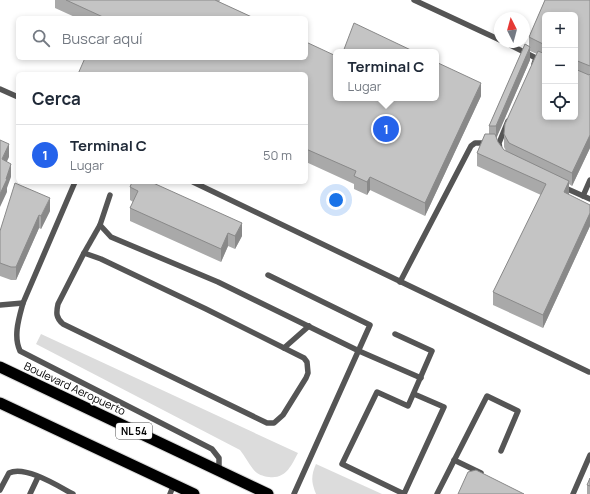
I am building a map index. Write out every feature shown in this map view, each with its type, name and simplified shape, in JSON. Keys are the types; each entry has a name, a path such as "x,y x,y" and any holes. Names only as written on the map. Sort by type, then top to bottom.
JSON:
{"highway":[{"name":"Boulevard Aeropuerto","path":"0,368 268,494"},
{"name":"NL 54","path":"0,403 172,489 194,494"}],"lane":[{"path":"414,0 494,37"},
{"path":"516,48 538,59 530,72"},
{"path":"0,89 16,96"},
{"path":"503,156 500,152 499,143 510,115"},
{"path":"400,282 471,146 475,143 499,143"},
{"path":"583,196 590,180"},
{"path":"555,183 590,200"},
{"path":"75,184 23,303 18,321 16,343 20,351 212,449 219,458 219,471"},
{"path":"197,184 589,372"},
{"path":"84,253 101,259 304,358 307,362 308,373 283,415 274,423 267,423 63,324 58,320 56,313 58,304 84,253 100,225 110,195"},
{"path":"100,225 112,238 218,282 359,351 421,378"},
{"path":"268,276 370,325 294,494"},
{"path":"0,305 23,303"},
{"path":"284,348 309,326"},
{"path":"395,334 432,351 421,378 408,406 377,392 342,464 404,494 444,407 414,394"},
{"path":"437,494 487,396 518,411 501,451"},
{"path":"573,494 590,455"},
{"path":"454,460 489,477"},
{"path":"0,490 6,477 12,472 23,471 38,476 64,492 73,494"},
{"path":"30,494 38,476"}],"shaded area":[{"path":"41,334 298,453 284,474 275,477 266,477 253,469 240,450 36,344"},
{"path":"316,464 382,494 316,494 312,479"}],"building":[{"path":"66,0 215,0 250,16 101,16"},
{"path":"545,0 590,0 590,66 578,61 578,12 542,12 542,44 530,38"},
{"path":"354,23 409,49 344,49"},
{"path":"308,43 333,55 333,101 439,101 439,63 481,83 425,203 370,177 367,182 354,176 356,171 308,150 308,72 79,72 84,60 308,60"},
{"path":"523,48 530,48 496,126 489,126"},
{"path":"538,51 542,53 542,120 578,120 578,70 589,75 590,74 590,135 572,173 509,143 504,134 505,124"},
{"path":"485,134 495,134 498,142 504,150 569,181 564,192 590,205 590,213 543,315 493,292 546,184 477,153"},
{"path":"0,140 9,144 2,159 11,164 7,179 0,194"},
{"path":"15,183 50,198 41,216 39,215 16,267 11,267 0,263 0,231"},
{"path":"131,184 155,184 242,223 235,236 228,233 221,249 130,208 138,191 130,187"},
{"path":"476,470 524,494 458,494 468,472"},
{"path":"590,478 590,486 587,485"}],"place":[{"name":"Terminal C","path":"386,129"}]}
